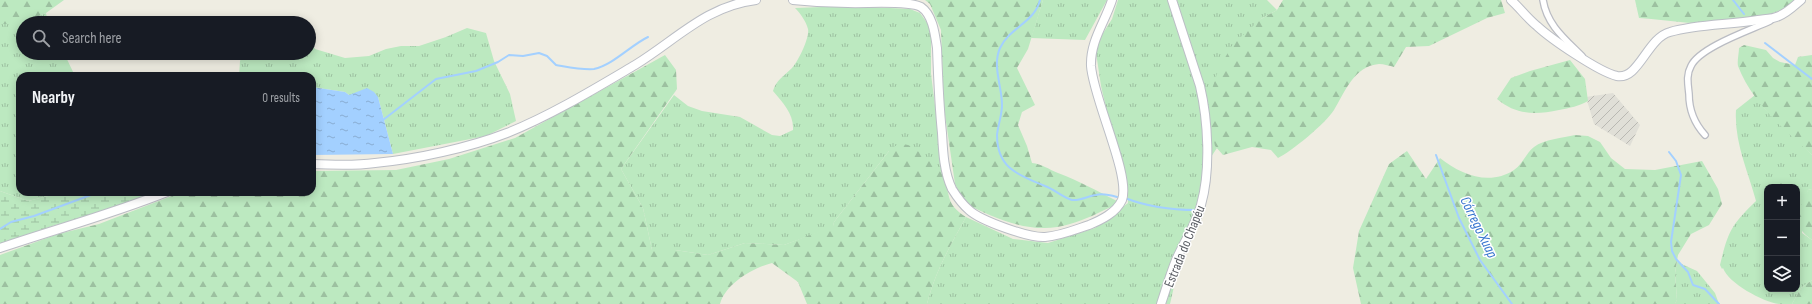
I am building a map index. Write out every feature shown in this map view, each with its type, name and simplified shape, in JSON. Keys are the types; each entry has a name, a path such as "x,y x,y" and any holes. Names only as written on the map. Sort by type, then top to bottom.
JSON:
{"main road":[{"path":"316,164 350,165 397,160 464,146 509,132 546,114 628,69 658,50 704,17 736,4 756,0"},
{"path":"793,0 846,3 905,3 921,7 928,15 934,30 937,48 944,163 952,188 960,201 975,214 1026,235 1044,237 1062,234 1108,216 1117,207 1122,199 1122,178 1104,118 1091,66 1092,52 1096,38 1112,0"},
{"name":"Estrada do Chapéu","path":"1161,304 1176,260 1201,206 1205,185 1207,157 1203,99 1172,0"},
{"path":"1511,0 1536,26 1588,62 1604,71 1618,76 1625,76 1637,67 1648,48 1657,39 1668,32 1681,29 1778,17 1801,0"},
{"path":"0,248 61,227 117,212 157,196"}],"street":[{"path":"1543,0 1545,11 1550,22 1588,62"},
{"path":"1706,135 1697,126 1692,115 1689,98 1688,75 1691,66 1697,58 1707,51 1732,37 1778,17"}],"shaded area":[{"path":"1613,93 1640,125 1630,146 1594,124 1586,97"}],"green space":[{"path":"0,0 64,0 46,13 39,16 16,16 16,24 0,24"},
{"path":"925,0 1043,0 1028,49 1017,68 1035,105 1022,112 1018,125 1032,163 1073,179 1117,201 1115,205 1076,222 1056,227 1043,228 1029,227 1002,220 964,203 955,184 944,108 941,30 930,4"},
{"path":"1043,0 1107,0 1085,40 1031,38"},
{"path":"1118,0 1267,0 1277,10 1261,19 1215,146 1217,148 1207,163 1206,198 1198,226 1181,256 1170,304 927,304 934,281 966,217 1013,239 1048,243 1095,228 1128,203 1127,179 1111,129 1101,86 1095,46 1112,19"},
{"path":"1283,0 1501,0 1505,13 1487,18 1429,46 1406,47 1394,67 1379,64 1370,66 1363,70 1351,81 1330,116 1299,144 1284,155 1278,158 1271,150 1252,147 1223,155 1215,146 1209,118 1211,92 1219,68 1233,44 1261,19 1277,10"},
{"path":"1635,0 1797,0 1781,10 1770,14 1747,20 1716,24 1639,18"},
{"path":"849,6 910,9 920,13 928,24 931,34 931,74 944,177 889,151 834,222 833,227 784,245 745,243 708,255 675,250 652,250 643,208 621,169 674,95 688,106 702,111 740,117 772,135 780,136 793,130 790,114 773,91 778,81 794,65 807,38 807,26 803,17 795,8"},
{"path":"46,13 47,16 39,16"},
{"path":"0,24 16,24 16,60 67,60 73,72 16,72 16,196 48,196 28,201 0,191"},
{"path":"467,28 486,33 494,61 510,94 516,121 486,136 393,154 378,97 349,95 345,92 316,88 316,72 239,72 240,60 316,60 316,49 345,58 369,56 386,49 401,46 419,46"},
{"path":"1744,45 1766,50 1773,58 1780,62 1795,65 1798,57 1812,55 1812,155 1780,126 1751,91 1738,66 1739,48"},
{"path":"665,55 676,70 677,89 621,169 643,208 652,250 675,250 708,255 745,243 784,245 833,226 834,222 889,151 898,144 906,144 912,147 934,164 944,178 952,204 966,217 934,281 927,304 807,304 798,282 772,263 749,273 734,283 723,296 720,304 0,304 0,255 58,234 99,224 172,196 316,196 316,171 396,170 449,159 515,138"},
{"path":"1570,60 1585,79 1588,101 1578,106 1550,112 1534,113 1519,111 1511,108 1497,99 1511,78"},
{"path":"1755,95 1765,109 1812,155 1812,189 1808,190 1802,233 1812,240 1812,280 1800,290 1800,184 1764,184 1764,292 1799,292 1792,304 1779,304 1756,296 1732,280 1720,265 1728,237 1741,216 1756,201 1739,145 1736,110"},
{"path":"1575,135 1588,136 1600,142 1611,158 1625,169 1655,170 1702,161 1718,189 1722,204 1709,225 1691,234 1678,255 1675,273 1677,300 1675,304 1361,304 1353,268 1359,231 1389,164 1407,151 1426,179 1440,158 1466,173 1486,178 1495,177 1505,175 1514,170 1520,165 1531,149 1538,144 1548,140"},
{"path":"1812,189 1812,240 1805,234 1800,226 1800,211 1808,190"},
{"path":"0,191 28,201 48,196 146,196 96,215 55,225 0,245"},
{"path":"1677,262 1697,271 1715,293 1719,304 1675,304 1677,300 1675,273"},
{"path":"1812,280 1812,304 1792,304 1801,288"}],"water":[{"path":"316,88 345,92 349,95 367,88 374,92 378,97 393,154 316,155"}],"waterway":[{"path":"1040,0 1037,8 1028,20 1009,35 1004,41 998,55 997,69 1002,105 997,135 998,147 1001,156 1005,163 1018,174 1048,187 1069,199 1078,200 1101,194 1117,197"},
{"path":"1733,0 1744,14"},
{"path":"383,120 436,79 476,71 498,62 509,55 523,56 539,53 547,56 556,65 580,69 594,69 601,67 615,59 648,37"},
{"path":"1765,43 1812,79"},
{"path":"1669,152 1676,161 1681,175 1671,242 1672,251 1676,259 1688,272 1693,285 1705,289 1719,304"},
{"name":"Córrego Xuap","path":"1436,155 1459,218 1480,260 1512,304"},
{"path":"0,229 11,222 34,216 88,196"},
{"path":"1125,198 1142,204 1196,210"}]}
